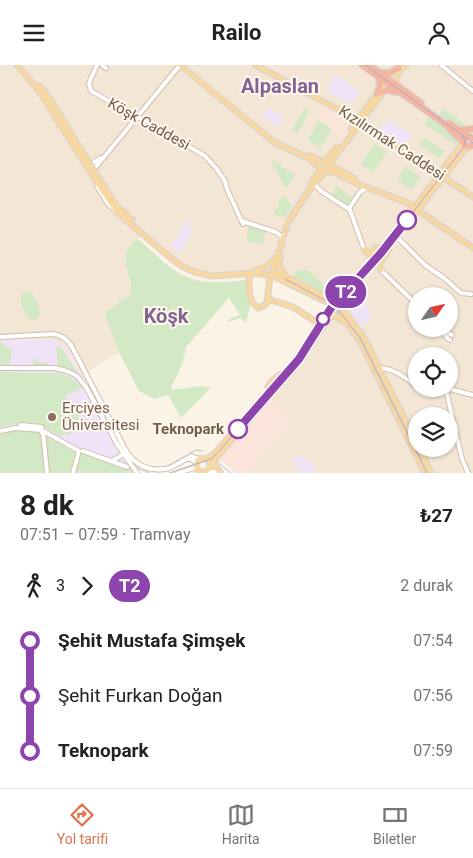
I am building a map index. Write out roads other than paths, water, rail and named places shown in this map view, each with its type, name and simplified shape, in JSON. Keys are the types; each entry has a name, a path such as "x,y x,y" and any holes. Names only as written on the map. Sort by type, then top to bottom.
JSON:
{"highway":[{"path":"362,65 391,78 400,90 459,130 471,134"},
{"path":"369,65 391,78 400,90 445,124 461,142 471,147"},
{"path":"391,78 380,85 379,93 388,90 400,90"},
{"path":"461,142 471,134"}],"main road":[{"path":"180,65 276,140 365,183 402,196 473,246"},
{"path":"180,65 265,136 310,159 323,170 334,172 360,185 417,207 425,215 473,246"},
{"name":"Kızılırmak Caddesi","path":"255,65 353,116 359,122"},
{"name":"Kızılırmak Caddesi","path":"260,65 359,122 473,196"},
{"path":"327,164 329,169 310,189 291,217 282,237 274,261 269,269 278,270 282,237 282,230 320,167 327,164 379,93 391,78 406,65"},
{"path":"21,66 50,98 63,124"},
{"path":"21,66 63,124 118,211 174,261 189,270 212,275 256,272 271,267 276,258 282,237"},
{"path":"442,175 461,142"},
{"path":"197,470 207,459 216,453 293,363 319,324 397,237 442,175 463,152 471,147"},
{"path":"406,202 410,208 411,216"},
{"path":"197,470 212,463 292,370 306,353 340,296 366,269 411,216 425,215"},
{"path":"382,270 380,264 391,244"},
{"path":"276,258 279,245"},
{"path":"364,249 368,255 379,252"},
{"path":"360,280 379,252"},
{"path":"279,266 288,280"},
{"path":"256,272 264,277 267,283 265,305"},
{"path":"265,305 257,307 252,302 249,277 256,272 288,280 328,300 340,296"},
{"path":"265,305 270,277"},
{"path":"274,301 270,296 272,281 275,278 288,280 328,300"},
{"path":"353,287 357,286 360,288"},
{"path":"346,294 342,308 364,336 408,426"},
{"path":"268,296 274,301 293,307 319,324"},
{"path":"326,317 328,300"},
{"path":"370,351 360,335 342,314 360,341 425,473"},
{"path":"326,317 339,318 364,350"},
{"path":"268,387 272,381 293,363"},
{"path":"274,393 282,386 292,370"},
{"path":"424,457 431,473"},
{"path":"207,459 221,472"}],"street":[{"path":"87,169 87,164 101,159 180,65"},
{"path":"441,65 473,91"},
{"name":"Köşk Caddesi","path":"95,66 89,82 90,91 116,104 135,117 201,154 216,168 244,223 276,232"},
{"path":"87,169 92,171 95,168 135,117"},
{"path":"63,124 92,163 118,211"},
{"path":"63,124 106,201 118,211"},
{"path":"314,184 321,191 350,208 364,249"},
{"path":"360,185 360,192"},
{"path":"350,208 360,192 368,187"},
{"path":"310,189 321,191"},
{"path":"276,232 282,230"},
{"path":"276,232 282,237"},
{"path":"397,237 427,266 455,287"},
{"path":"382,270 408,296"},
{"path":"458,289 472,295"},
{"path":"458,290 461,293 472,295"},
{"path":"0,337 53,334 64,337 71,345 133,461 147,469 157,471 168,469 185,460 192,459 197,470"},
{"path":"444,337 446,343"},
{"path":"379,369 383,368 392,371 408,381"},
{"path":"0,369 62,371 77,378 86,388 123,455 136,473"},
{"path":"458,392 473,395"},
{"path":"448,397 462,459 468,473"},
{"path":"0,430 14,426 43,429 81,450 127,467"},
{"path":"43,429 47,473"},
{"path":"74,473 81,450"},
{"path":"112,461 123,455"},
{"path":"178,473 197,470 221,472"}],"waterway":[{"path":"166,467 196,450 203,451"},
{"path":"217,462 231,473"},
{"path":"137,468 150,473"}],"tunnel":[{"path":"327,302 341,315"}],"tram line":[{"path":"365,65 473,143"},
{"path":"170,473 211,459 299,359 330,310 381,253 464,147 465,141 462,135"},
{"name":"T2","path":"238,429 299,359 331,308 381,253 407,220"},
{"path":"285,279 334,305 360,338 427,473"}],"place":[{"name":"Erciyes Üniversitesi","path":"52,417"},
{"name":"Teknopark","path":"238,429"}],"district":[{"name":"Alpaslan","path":"280,86"},
{"name":"Köşk","path":"166,316"}]}
